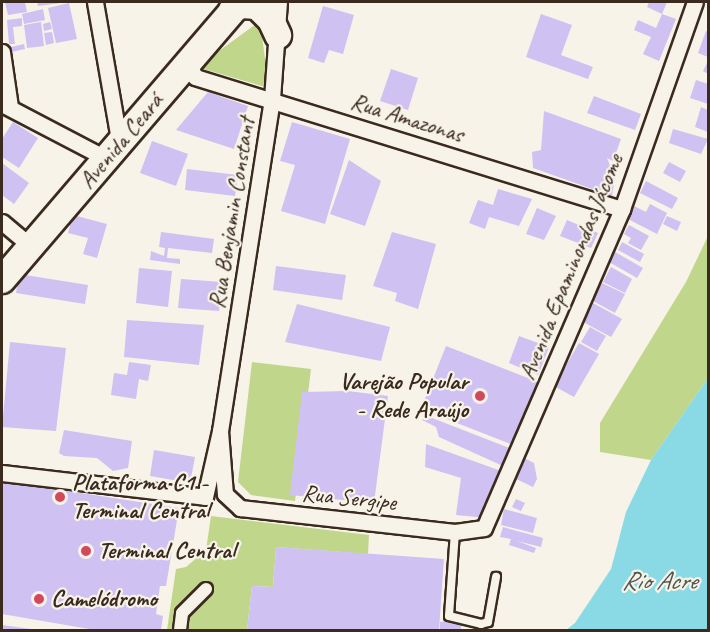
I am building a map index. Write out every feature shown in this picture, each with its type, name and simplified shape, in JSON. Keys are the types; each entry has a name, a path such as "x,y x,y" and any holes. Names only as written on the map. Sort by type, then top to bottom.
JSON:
{"main road":[{"name":"Avenida Ceará","path":"2,280 114,152 187,61 236,6"},
{"path":"236,6 257,6 271,20 278,35"}],"street":[{"path":"95,2 114,152"},
{"name":"Rua Benjamin Constant","path":"2,473 205,497 220,431 272,99 279,2"},
{"name":"Avenida Epaminondas Jácome","path":"461,532 484,528 490,522 622,209 695,2"},
{"path":"2,52 6,106 114,152"},
{"name":"Rua Amazonas","path":"187,61 195,77 622,209"},
{"path":"2,222 31,246"},
{"name":"Rua Benjamin Constant","path":"220,431 224,486 229,501"},
{"name":"Rua Sergipe","path":"229,501 240,508 461,532"},
{"path":"180,630 182,613 206,589"}],"lane":[{"path":"461,532 449,616 481,624 488,622 494,608 496,577"}],"green space":[{"path":"260,21 269,88 197,67"},
{"path":"708,236 708,378 651,460 600,452 600,423 686,282"},
{"path":"252,362 311,369 295,501 251,495 238,482"},
{"path":"211,516 369,535 368,554 276,547 273,587 252,586 247,630 167,630 176,569 186,567 206,550"}],"water":[{"name":"Rio Acre","path":"708,378 708,630 566,630 575,623 611,569 626,512 651,460"}],"building":[{"path":"5,2 25,2 27,12 8,15"},
{"path":"37,2 60,2 61,3 38,6"},
{"path":"649,2 667,2 662,14 647,7"},
{"path":"69,3 77,39 56,43 48,8"},
{"path":"323,6 354,15 343,54 329,50 324,63 308,58"},
{"path":"43,9 45,20 24,24 22,14"},
{"path":"541,14 572,25 561,55 593,67 588,79 526,57"},
{"path":"662,14 676,19 659,61 643,54 651,37 634,30 638,20 656,28"},
{"path":"22,18 22,26 13,27 15,44 9,44 7,20"},
{"path":"41,22 44,46 27,48 24,25"},
{"path":"50,22 52,29 44,31 43,24"},
{"path":"706,31 708,32 708,57 698,53"},
{"path":"52,32 54,43 46,45 44,33"},
{"path":"24,44 25,49 11,52 11,47"},
{"path":"708,61 708,74 703,71"},
{"path":"391,69 418,78 408,110 380,101"},
{"path":"696,80 708,84 708,104 690,98"},
{"path":"208,92 248,106 234,149 176,130"},
{"path":"594,96 641,114 635,130 587,113"},
{"path":"701,107 708,110 708,132 695,127"},
{"path":"544,111 621,139 613,161 607,158 615,178 612,196 533,168 532,152 541,150"},
{"path":"13,122 38,138 19,168 2,157 2,139"},
{"path":"292,122 350,139 325,224 281,211 295,165 280,161"},
{"path":"673,129 708,139 701,154 669,143"},
{"path":"152,141 188,154 176,186 140,173"},
{"path":"349,160 381,181 365,226 330,214"},
{"path":"669,162 686,171 680,182 663,173"},
{"path":"2,163 29,183 14,204 2,195"},
{"path":"187,169 238,175 235,196 185,190"},
{"path":"646,181 678,198 672,209 640,193"},
{"path":"498,189 532,199 519,226 489,217 485,229 469,223 478,200 493,205"},
{"path":"630,204 646,212 650,204 667,213 657,234 624,217"},
{"path":"537,208 556,216 544,240 526,234"},
{"path":"73,215 107,224 97,258 83,254 88,238 68,233"},
{"path":"667,216 681,222 677,231 663,224"},
{"path":"567,220 598,233 591,248 560,236"},
{"path":"629,225 649,236 641,250 628,243 631,238 624,234"},
{"path":"161,232 214,239 212,253 168,248 167,258 180,259 180,264 150,260 151,251 164,256 165,248 159,247"},
{"path":"392,232 436,244 418,309 395,301 397,293 373,286"},
{"path":"622,242 644,254 640,262 618,250"},
{"path":"615,252 643,268 637,278 609,262"},
{"path":"276,266 346,275 342,300 273,290"},
{"path":"611,267 632,279 625,293 603,282"},
{"path":"139,268 172,271 168,307 136,303"},
{"path":"19,274 88,285 85,304 16,293"},
{"path":"181,279 222,282 219,311 178,308"},
{"path":"602,283 625,294 615,313 593,301"},
{"path":"593,303 622,319 611,337 583,322"},
{"path":"297,304 390,327 381,361 285,342"},
{"path":"127,320 204,325 199,365 124,357"},
{"path":"590,327 606,336 597,351 581,342"},
{"path":"519,336 549,347 538,375 509,363"},
{"path":"10,342 66,348 56,431 2,427"},
{"path":"579,343 599,354 574,397 554,386"},
{"name":"Varejão Popular - Rede Araújo","path":"446,346 538,382 513,445 421,409"},
{"path":"129,362 151,365 148,381 139,379 136,399 111,395 114,373 127,375"},
{"path":"348,391 388,396 374,503 290,495 302,392"},
{"path":"427,416 512,449 505,467 439,437 436,427 422,420"},
{"path":"64,430 132,441 128,468 113,471 97,458 64,456 59,453"},
{"path":"426,444 504,472 487,518 456,515 461,478 425,467"},
{"path":"154,450 195,457 190,483 150,476"},
{"path":"524,458 534,463 537,479 533,487 514,478"},
{"name":"Terminal Central","path":"2,481 179,508 166,586 160,586 156,614 163,616 161,630 95,630 2,614"},
{"path":"516,499 525,503 521,511 512,507"},
{"path":"504,509 537,518 533,533 501,525"},
{"path":"503,527 543,538 541,547 517,541 536,548 534,553 509,545 511,539 500,537"},
{"path":"276,547 444,559 439,630 247,630 252,586 273,587"},
{"path":"449,621 461,624 461,630 440,630 440,622"},
{"path":"2,625 31,629 31,630 2,630"}],"place":[{"name":"Varejão Popular - Rede Araújo","path":"480,396"},
{"name":"Plataforma C1 - Terminal Central","path":"60,497"},
{"name":"Terminal Central","path":"86,551"},
{"name":"Camelódromo","path":"39,599"}]}
